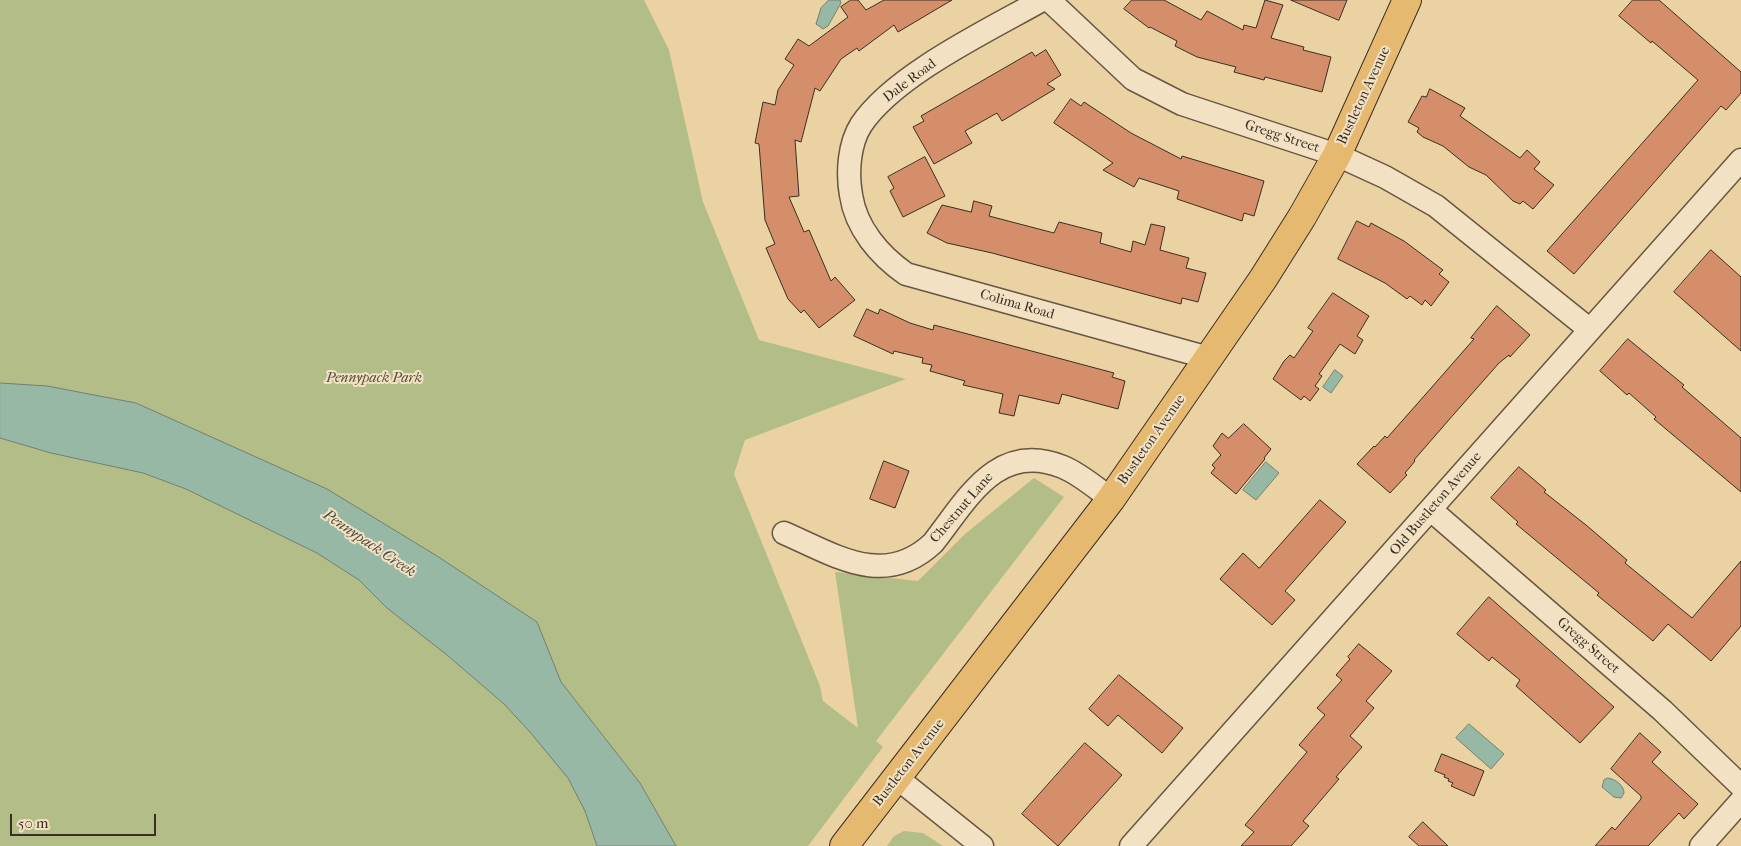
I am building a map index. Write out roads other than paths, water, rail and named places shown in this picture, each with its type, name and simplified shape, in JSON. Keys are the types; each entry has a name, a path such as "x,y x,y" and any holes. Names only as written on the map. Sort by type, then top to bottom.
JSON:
{"main road":[{"name":"Bustleton Avenue","path":"844,846 1111,499 1268,272 1337,155 1407,0"}],"street":[{"name":"Dale Road","path":"853,211 848,180 851,153 861,126 867,119 890,94 929,65 1042,0"},
{"name":"Gregg Street","path":"1049,0 1133,79 1182,104 1337,155 1385,177 1436,206 1589,329"},
{"name":"Old Bustleton Avenue","path":"1131,846 1741,160"},
{"name":"Colima Road","path":"853,211 870,239 887,260 906,274 1209,358"},
{"name":"Chestnut Lane","path":"784,533 856,564 874,567 903,563 924,552 933,543 983,480 995,470 1021,462 1062,466 1111,499"},
{"name":"Gregg Street","path":"1431,510 1663,711 1741,786"},
{"path":"897,778 982,846"},
{"path":"1701,846 1741,801"}],"water":[{"path":"829,0 840,0 841,3 828,26 823,29 816,24 821,8"},
{"path":"1335,370 1343,376 1331,393 1323,387"},
{"name":"Pennypack Creek","path":"0,383 47,386 136,403 327,489 437,556 537,622 561,682 640,783 676,846 597,846 585,811 568,778 504,704 447,655 387,608 359,580 317,553 186,489 143,473 51,453 0,438"},
{"path":"1266,462 1279,473 1256,500 1243,490"},
{"path":"1469,724 1504,754 1491,769 1456,738"},
{"path":"1608,778 1617,781 1623,788 1624,793 1621,798 1614,797 1602,787 1604,780"}],"park label":[{"name":"Pennypack Park","path":"374,379"}]}
